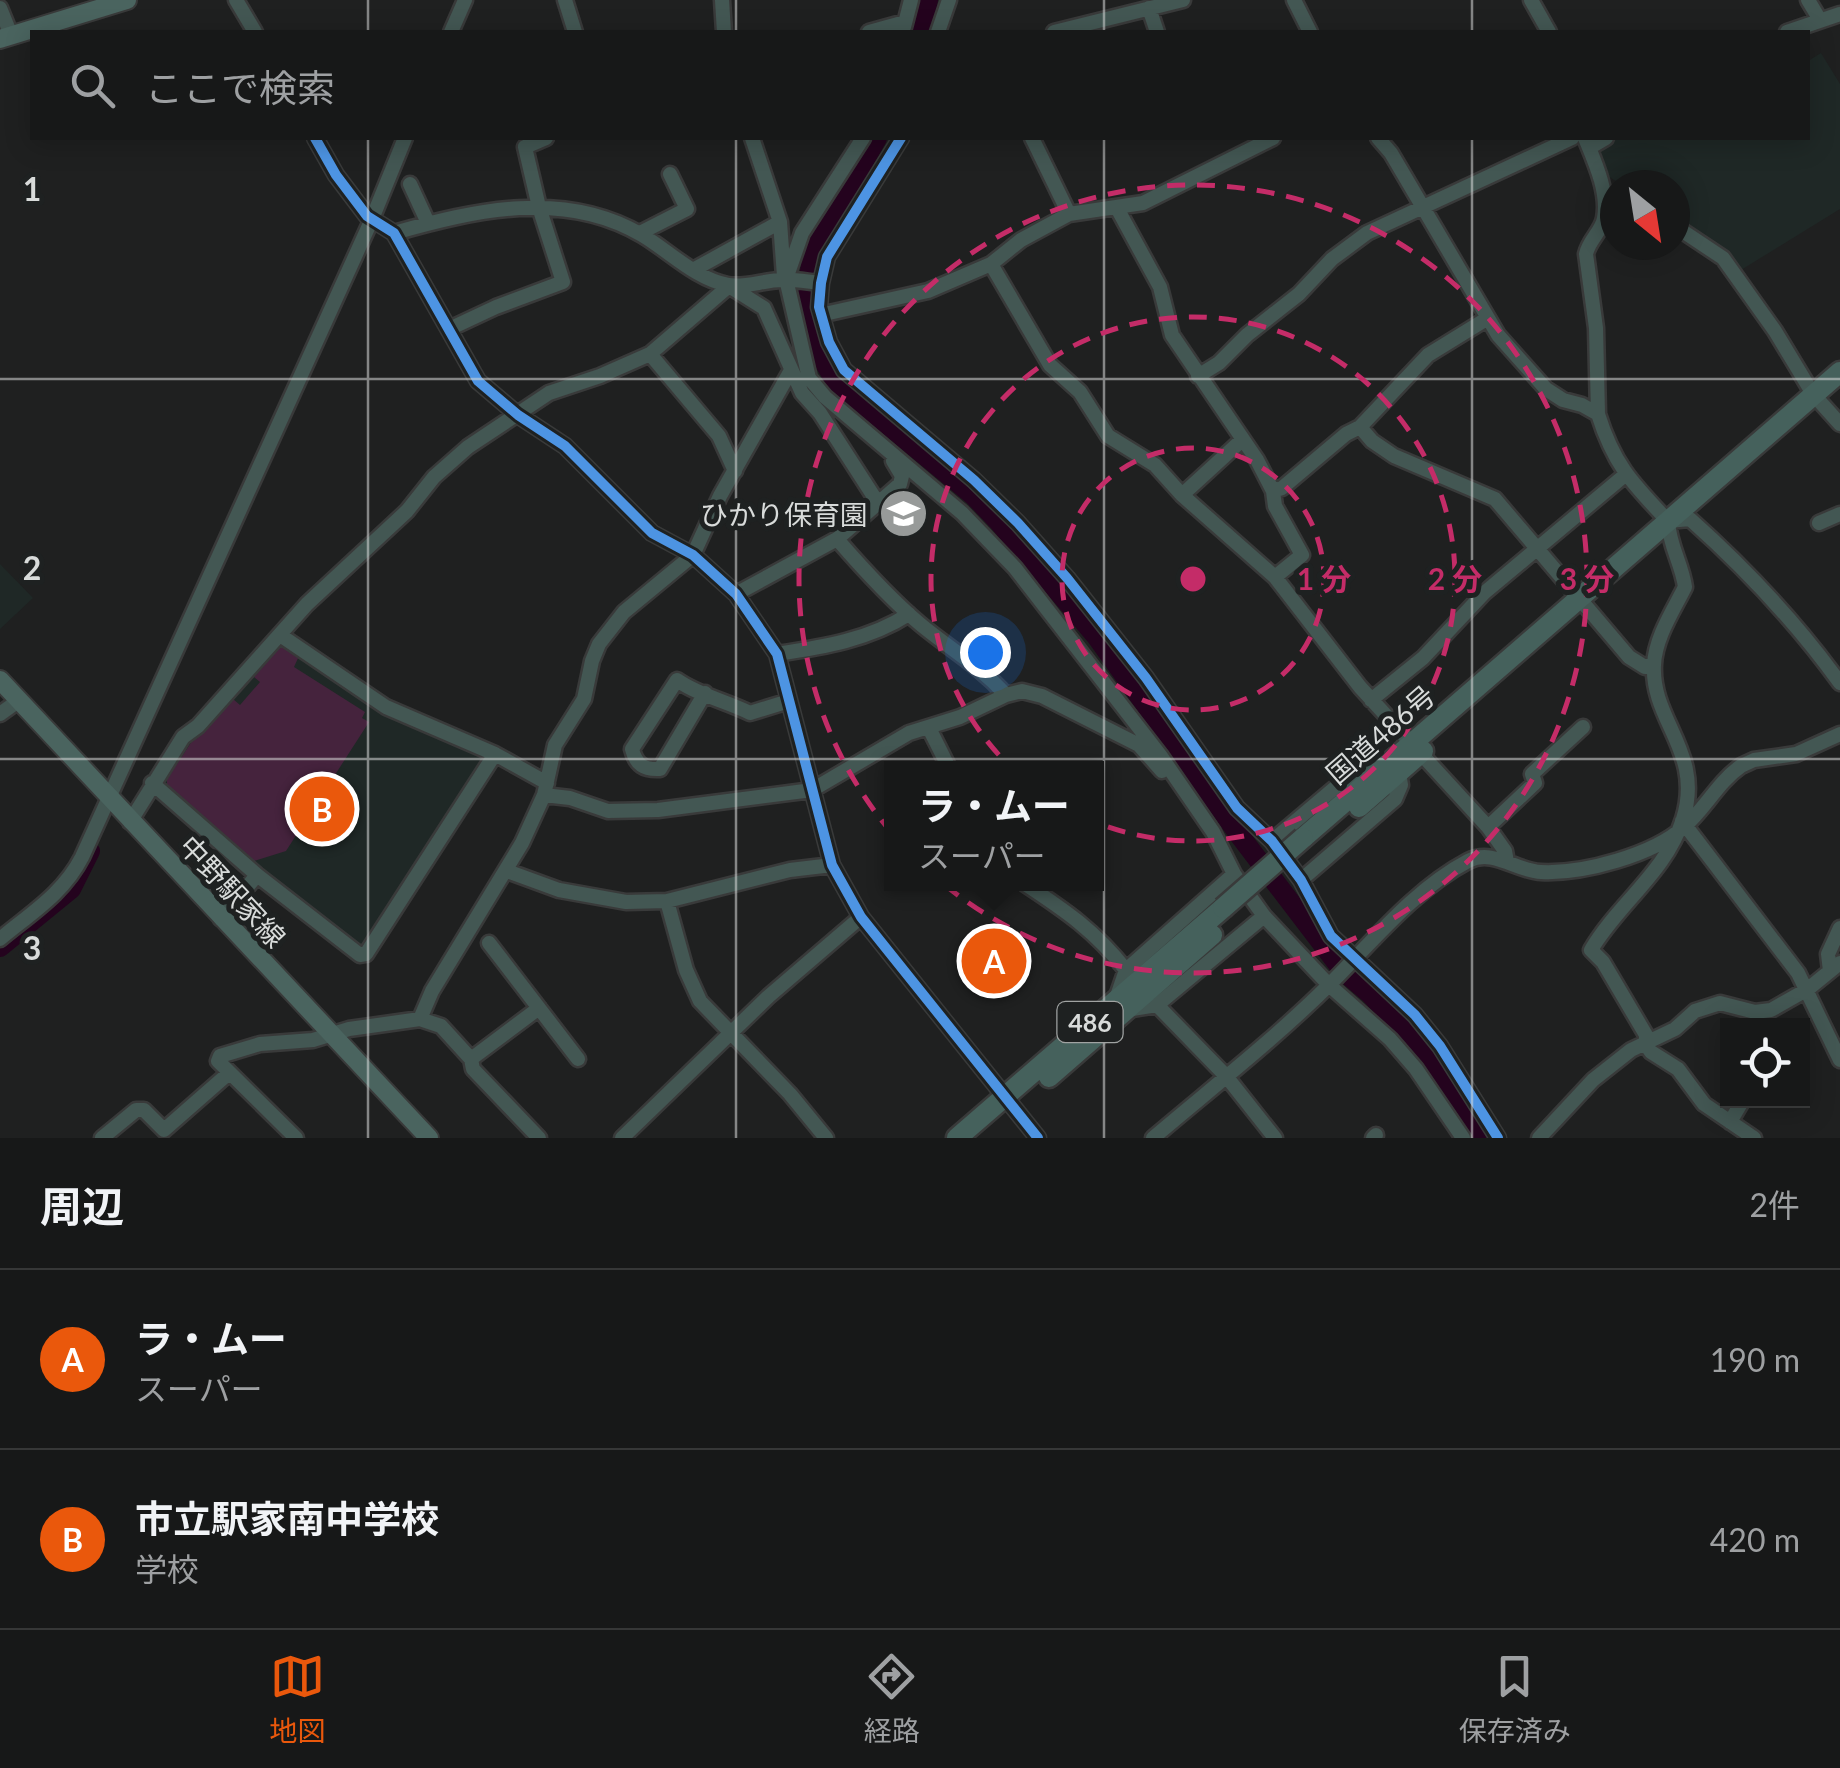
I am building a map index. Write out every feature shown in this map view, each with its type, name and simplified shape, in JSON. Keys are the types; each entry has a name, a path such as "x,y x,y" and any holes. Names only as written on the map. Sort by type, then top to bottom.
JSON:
{"highway":[{"name":"国道486号","path":"1668,530 1690,519 1818,399 1840,372"},
{"name":"国道486号","path":"958,1138 1009,1103 1818,399 1840,388"},
{"name":"国道486号","path":"979,1138 1009,1103"}],"main road":[{"path":"6,37 127,0"},
{"name":"中野駅家線","path":"0,680 429,1138"}],"street":[{"path":"236,0 254,30"},
{"path":"452,30 465,0"},
{"path":"565,0 574,30"},
{"path":"722,0 724,30"},
{"path":"904,28 911,0"},
{"path":"1071,30 1106,26 1149,8 1182,0"},
{"path":"1294,0 1309,30"},
{"path":"1531,0 1548,30"},
{"path":"1808,0 1820,20"},
{"path":"939,30 948,2"},
{"path":"948,2 953,30"},
{"path":"0,8 6,37"},
{"path":"1149,8 1157,30"},
{"path":"1792,30 1840,14"},
{"path":"315,140 336,175 372,219 394,233 478,381 518,415 566,446 652,533 693,555 736,594 777,654 832,866 861,918 1038,1138"},
{"path":"0,939 70,880 112,802 404,140"},
{"path":"449,330 562,282 525,147 541,140"},
{"path":"753,140 780,222 782,274 789,280"},
{"path":"862,140 802,234 789,280 809,378 824,397 962,513 1015,568 1186,791 1234,874 1264,916 1329,985 1390,1038 1462,1138"},
{"path":"900,140 827,257 819,307 829,342 851,377 934,444 1018,523 1146,678 1237,808 1272,841 1301,880 1331,936 1415,1015 1440,1046 1498,1138"},
{"path":"1033,140 1070,214"},
{"path":"829,313 928,291 991,264 1021,240 1070,214 1143,203 1269,140"},
{"path":"1379,140 1498,335 1546,389 1598,414"},
{"path":"1198,376 1367,233 1568,140"},
{"path":"1587,142 1600,179"},
{"path":"640,234 688,209 670,174"},
{"path":"410,184 428,223"},
{"path":"394,233 485,209 539,207 592,213 640,234 693,270 764,308 790,372 878,502"},
{"path":"1117,208 1160,287 1172,335 1257,460 1273,491 1275,506 1302,555 1275,577"},
{"path":"693,270 780,222"},
{"path":"1600,228 1588,242 1586,268 1596,328 1598,414 1609,450 1668,530 1685,587 1664,628 1654,664 1655,681 1687,764 1675,834"},
{"path":"1690,236 1723,258 1818,399 1840,424"},
{"path":"991,264 1050,366 1080,392 1108,436 1155,464 1182,495 1275,577 1371,700 1488,827 1506,851 1507,862"},
{"path":"130,822 182,737 198,726 338,573 407,511 434,477 468,447 548,393 650,354 729,286 789,280 821,282"},
{"path":"821,282 824,306 829,313 829,342"},
{"path":"1273,491 1282,488 1346,434 1360,428 1428,354 1488,318"},
{"path":"650,354 718,436 735,470"},
{"path":"420,1019 432,990 508,871 546,789 556,744 584,699 592,662 609,627 693,555 790,372"},
{"path":"1360,428 1394,456 1496,499 1628,657 1644,667 1654,664"},
{"path":"1182,495 1242,440"},
{"path":"736,594 836,539 900,484 902,476 884,447"},
{"path":"1371,700 1424,658 1484,593 1625,476"},
{"path":"1819,524 1840,514"},
{"path":"1690,519 1786,612 1840,683"},
{"path":"836,539 878,586 982,668 1006,694"},
{"path":"777,654 826,647 885,630 909,614"},
{"path":"280,635 386,707 495,754 546,789 608,811 658,810 812,790 909,732 929,728 1006,694 1022,691 1042,696 1139,746 1182,793 1186,791"},
{"path":"705,693 660,769 648,770 635,761 632,749 676,680 691,690 705,693 750,713 789,701"},
{"path":"0,714 18,702"},
{"path":"1488,827 1535,783 1532,774 1583,727"},
{"path":"929,728 946,761"},
{"path":"1754,1138 1704,1104 1678,1069 1651,1052 1646,1035 1603,962 1591,950 1656,870 1675,834 1741,766 1754,760 1796,754 1840,734"},
{"path":"152,783 257,875 360,955 366,954 495,754"},
{"path":"1272,841 1362,765 1372,760 1392,769 1401,785 1395,799 1301,880"},
{"path":"1153,1138 1329,985 1409,906 1469,861 1481,856 1542,872 1626,858 1675,834"},
{"path":"1675,834 1808,989 1840,1060"},
{"path":"508,871 576,893 626,902 667,901 790,870 832,866"},
{"path":"1234,874 1126,970 1121,1004 1157,1005 1264,916"},
{"path":"221,919 257,875"},
{"path":"1037,891 1084,922 1126,970"},
{"path":"667,901 686,970 700,1001 790,1094 826,1138"},
{"path":"622,1138 768,996 861,918"},
{"path":"1540,1138 1592,1080 1631,1050 1675,1029 1705,1006 1720,1003 1766,1018 1808,989 1835,967 1828,954 1840,929"},
{"path":"489,943 578,1058"},
{"path":"1157,1005 1226,1076 1275,1138"},
{"path":"472,1059 540,1008"},
{"path":"296,1138 218,1061 220,1056 260,1044 332,1036 349,1029 420,1019 441,1026 472,1059 473,1069 538,1138"},
{"path":"102,1138 136,1110 144,1110 164,1130 229,1072"},
{"path":"1730,1122 1738,1108"}],"shaded area":[{"path":"1821,53 1840,84 1840,209 1741,270 1690,231 1690,170 1603,170 1597,155 1599,147 1612,140 1810,140 1810,60"},
{"path":"0,564 33,598 0,629"},
{"path":"281,642 488,759 363,948 357,949 214,837 164,784 189,740"},
{"path":"281,646 299,656 294,667 365,712 362,718 369,722 286,851 248,863 167,785 167,779 192,741 233,699 240,705 260,682 254,677"}],"waterway":[{"path":"922,30 928,0"},
{"path":"876,140 812,253 807,299 817,350 836,382 974,496 998,521 1096,636 1343,971 1418,1045 1485,1138"},
{"path":"0,947 71,889 90,851"}],"cycle path":[{"path":"316,140 367,216 394,233 478,381 518,415 565,446 652,533 693,555 736,594 777,654 832,865 861,917 1038,1138"},
{"path":"900,140 827,257 819,307 829,342 844,370 974,480 1067,578 1146,678 1237,808 1272,841 1301,880 1331,936 1415,1015 1440,1046 1498,1138"}],"place":[{"name":"ひかり保育園","path":"903,514"},
{"name":"市立駅家南中学校","path":"322,809"},
{"name":"ラ・ムー","path":"994,961"}]}
